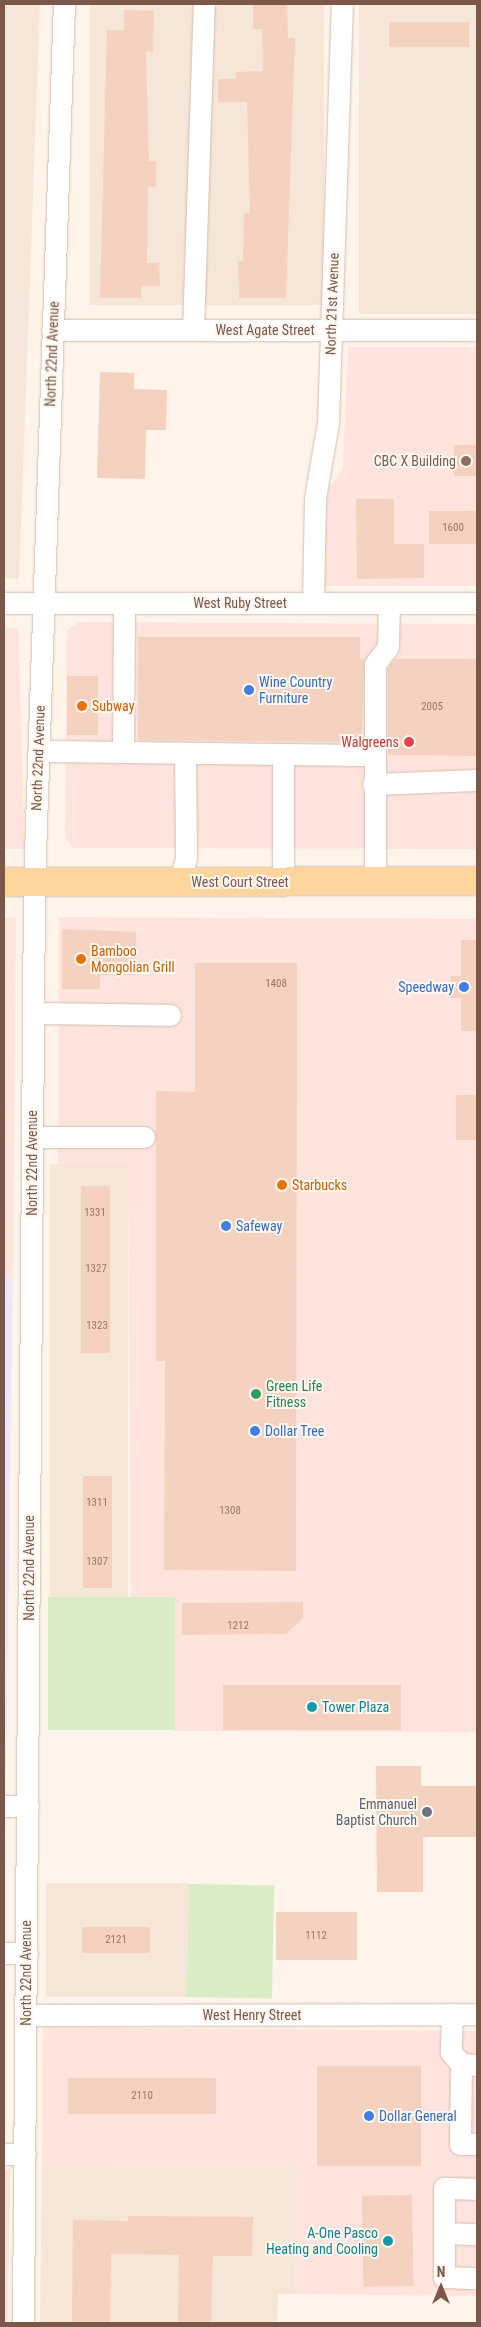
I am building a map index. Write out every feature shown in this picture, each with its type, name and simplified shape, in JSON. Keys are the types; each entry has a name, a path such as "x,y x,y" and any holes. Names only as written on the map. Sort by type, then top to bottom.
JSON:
{"main road":[{"name":"West Court Street","path":"4,882 477,881"}],"street":[{"name":"North 22nd Avenue","path":"23,2323 34,883 64,4"},
{"path":"193,330 204,4"},
{"name":"North 21st Avenue","path":"312,603 315,498 328,423 342,4"},
{"name":"West Agate Street","path":"52,330 477,330"},
{"name":"West Ruby Street","path":"4,603 477,603"},
{"path":"123,752 124,603"},
{"path":"375,881 372,754 376,664 388,647 389,603"},
{"path":"39,751 372,754"},
{"path":"180,882 186,858 185,753"},
{"path":"283,754 283,882"},
{"path":"373,784 477,780"},
{"path":"34,1013 170,1015"},
{"path":"33,1136 144,1136"},
{"path":"4,1806 28,1806"},
{"path":"4,1952 27,1953"},
{"path":"452,2014 451,2052 469,2064 460,2144 477,2144"},
{"name":"West Henry Street","path":"26,2015 477,2014"},
{"path":"4,2154 25,2154"},
{"path":"477,2189 444,2188 444,2277 477,2278"},
{"path":"444,2233 477,2234"}],"shaded area":[{"path":"4,4 40,4 19,579 4,578"},
{"path":"90,4 324,4 324,305 90,305"},
{"path":"359,4 477,4 477,314 359,314"},
{"path":"348,347 477,347 477,586 322,586 324,497 343,468"},
{"path":"78,622 477,624 477,849 74,848 65,838 67,631"},
{"path":"4,628 18,628 25,849 4,849"},
{"path":"59,917 477,919 477,1732 173,1731 175,1597 131,1597 128,1165 58,1164"},
{"path":"4,918 16,918 13,1278 4,1278"},
{"path":"50,1164 128,1164 128,1597 50,1597"},
{"path":"4,1278 13,1278 4,1908"},
{"path":"46,1883 189,1883 189,1997 46,1997"},
{"path":"43,2027 477,2031 477,2296 295,2294 298,2167 42,2168"},
{"path":"298,2167 295,2294 278,2294 277,2323 40,2323 42,2168"},
{"path":"4,2169 10,2169 8,2323 4,2323"}],"green space":[{"path":"48,1597 175,1597 175,1730 48,1730"},
{"path":"189,1884 274,1885 272,1998 187,1997"}],"building":[{"path":"253,4 287,4 288,38 295,38 286,298 239,298 238,261 243,261 244,213 250,213 247,102 218,102 218,79 236,79 236,72 263,71 262,29 253,29"},
{"path":"124,10 154,11 153,52 146,51 149,161 156,161 156,187 148,187 147,263 159,263 160,286 141,286 141,298 100,298 107,30 124,30"},
{"path":"389,22 469,22 469,47 389,47"},
{"path":"100,372 134,373 134,389 167,390 166,430 146,430 145,479 97,478"},
{"name":"CBC X Building","path":"454,445 477,445 477,476 454,476"},
{"path":"356,499 394,499 394,544 424,544 424,578 357,579"},
{"path":"429,511 477,511 477,544 429,544"},
{"name":"Wine Country Furniture","path":"138,637 360,637 360,659 364,659 362,742 138,740"},
{"name":"Walgreens","path":"395,659 477,659 477,756 388,755 388,668"},
{"name":"Subway","path":"67,676 98,676 98,735 67,735"},
{"path":"62,929 136,932 136,975 100,975 100,989 62,989"},
{"name":"Speedway","path":"461,940 477,940 477,1031 461,1031 461,998 451,998 451,976 461,976"},
{"path":"195,963 297,963 296,1571 164,1570 165,1361 156,1361 156,1091 195,1092"},
{"path":"456,1095 477,1095 477,1140 456,1140"},
{"path":"81,1186 110,1186 110,1353 81,1353"},
{"path":"83,1476 112,1476 112,1588 83,1588"},
{"path":"303,1602 303,1618 286,1634 182,1635 182,1603"},
{"name":"Tower Plaza","path":"223,1685 401,1685 401,1730 223,1730"},
{"name":"Emmanuel Baptist Church","path":"376,1766 421,1766 421,1786 477,1786 477,1837 423,1837 423,1892 377,1892"},
{"path":"276,1912 357,1912 357,1960 276,1960"},
{"path":"82,1927 150,1927 150,1953 82,1953"},
{"name":"Dollar General","path":"317,2066 421,2066 421,2166 317,2166"},
{"path":"68,2078 216,2078 216,2114 68,2114"},
{"name":"A-One Pasco Heating and Cooling","path":"412,2195 414,2286 364,2287 362,2196"},
{"path":"128,2216 253,2217 252,2256 213,2256 211,2323 178,2323 179,2255 111,2254 110,2323 72,2323 73,2220 128,2221"}],"place":[{"name":"CBC X Building","path":"466,461"},
{"name":"Wine Country Furniture","path":"249,690"},
{"name":"Subway","path":"82,706"},
{"name":"Walgreens","path":"409,742"},
{"name":"Bamboo Mongolian Grill","path":"81,959"},
{"name":"Speedway","path":"464,987"},
{"name":"Starbucks","path":"282,1185"},
{"name":"Safeway","path":"226,1226"},
{"name":"Green Life Fitness","path":"256,1394"},
{"name":"Dollar Tree","path":"255,1431"},
{"name":"Tower Plaza","path":"312,1707"},
{"name":"Emmanuel Baptist Church","path":"427,1812"},
{"name":"Dollar General","path":"369,2116"},
{"name":"A-One Pasco Heating and Cooling","path":"388,2241"}]}
